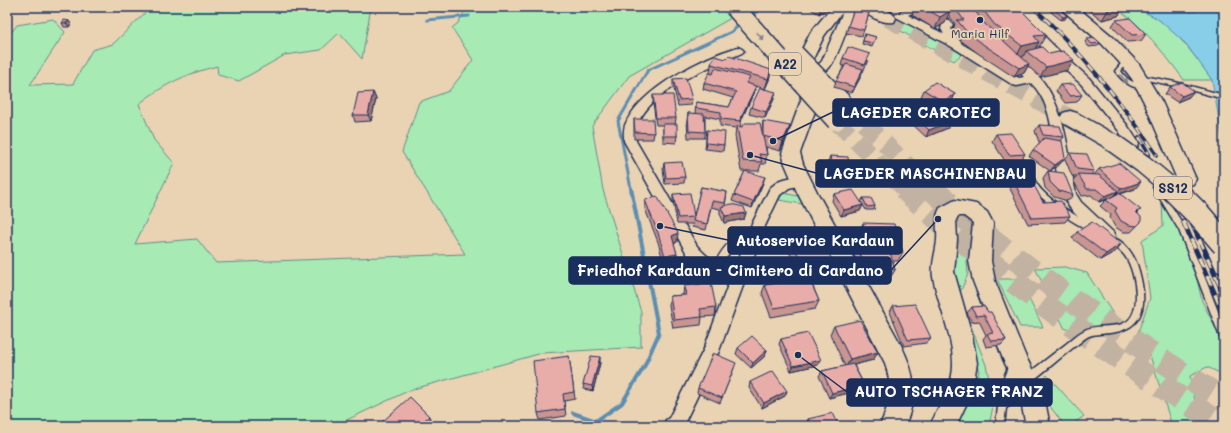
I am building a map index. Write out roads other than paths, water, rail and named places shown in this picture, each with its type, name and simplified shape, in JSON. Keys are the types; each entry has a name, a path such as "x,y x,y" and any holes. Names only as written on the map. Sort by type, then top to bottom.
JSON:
{"main road":[{"name":"A22","path":"734,7 836,121"},
{"name":"A22","path":"749,7 844,104"},
{"path":"868,7 888,18"},
{"name":"SS12","path":"1070,118 1112,142 1154,171 1178,192 1196,211 1218,241"}],"street":[{"path":"807,73 824,67 828,61 850,7"},
{"path":"958,46 946,29 948,25 942,19 916,7 900,15 958,46 1017,82 1033,79"},
{"path":"1009,7 1057,56 1085,81 1123,128 1133,143"},
{"path":"1068,7 1093,27 1126,60 1142,82 1155,105 1186,179"},
{"path":"838,10 817,35 806,57 810,100 791,153 801,180 893,352 900,371 904,390 900,410 892,426"},
{"path":"1002,50 1039,84 1050,103 1057,122 1069,194 1076,206 1118,244"},
{"path":"738,51 701,66 648,100 632,123 630,141 692,250 702,262 717,268 740,273"},
{"path":"672,426 675,424 711,351 756,231 775,192 785,184 801,180"},
{"path":"942,426 952,411 963,382 965,355 944,275 944,260 947,239 947,213 950,210 962,208 969,210 980,218 983,223 980,261 984,281 1015,359 1031,391 1038,426"},
{"path":"1218,241 1224,265"}],"lane":[{"path":"1142,82 1160,80 1224,97"},
{"path":"1029,170 1031,180 1038,190 1051,201 1082,222 1118,244 1128,254 1135,268 1140,306 1138,316 1131,324 1120,328 1096,330 1086,333 1033,375"},
{"path":"1156,187 1182,229 1224,337"},
{"path":"717,268 721,257 727,248 741,236 756,231"},
{"path":"1000,426 1002,406 1001,395 1015,359"},
{"path":"1002,406 1013,399 1018,393"}],"water":[{"path":"1133,7 1181,7 1191,12 1213,7 1224,16 1224,148 1212,80 1186,44 1157,18"}],"waterway":[{"path":"750,17 762,7"},
{"path":"427,20 469,16"},
{"path":"631,189 618,121 648,70 731,32 742,23"},
{"path":"596,421 622,403 644,367 659,333 631,188"},
{"path":"573,413 596,421"},
{"path":"594,426 596,421"}],"tunnel":[{"path":"888,18 1070,118"},
{"path":"844,104 932,189"},
{"path":"836,121 905,189"},
{"path":"904,188 941,222 1058,315 1140,372 1224,426"},
{"path":"931,188 1000,247 1036,274 1110,326 1224,400"}],"railway":[{"path":"1033,7 1068,42 1100,78 1115,96 1157,155"},
{"path":"1139,137 1149,154"},
{"path":"1183,221 1224,315"},
{"path":"1191,221 1224,295"}],"place":[{"name":"Maria Hilf","path":"980,20"},
{"name":"LAGEDER CAROTEC","path":"773,141"},
{"name":"LAGEDER MASCHINENBAU","path":"750,155"},
{"name":"Friedhof Kardaun - Cimitero di Cardano","path":"938,219"},
{"name":"Autoservice Kardaun","path":"660,226"},
{"name":"AUTO TSCHAGER FRANZ","path":"798,355"}]}
